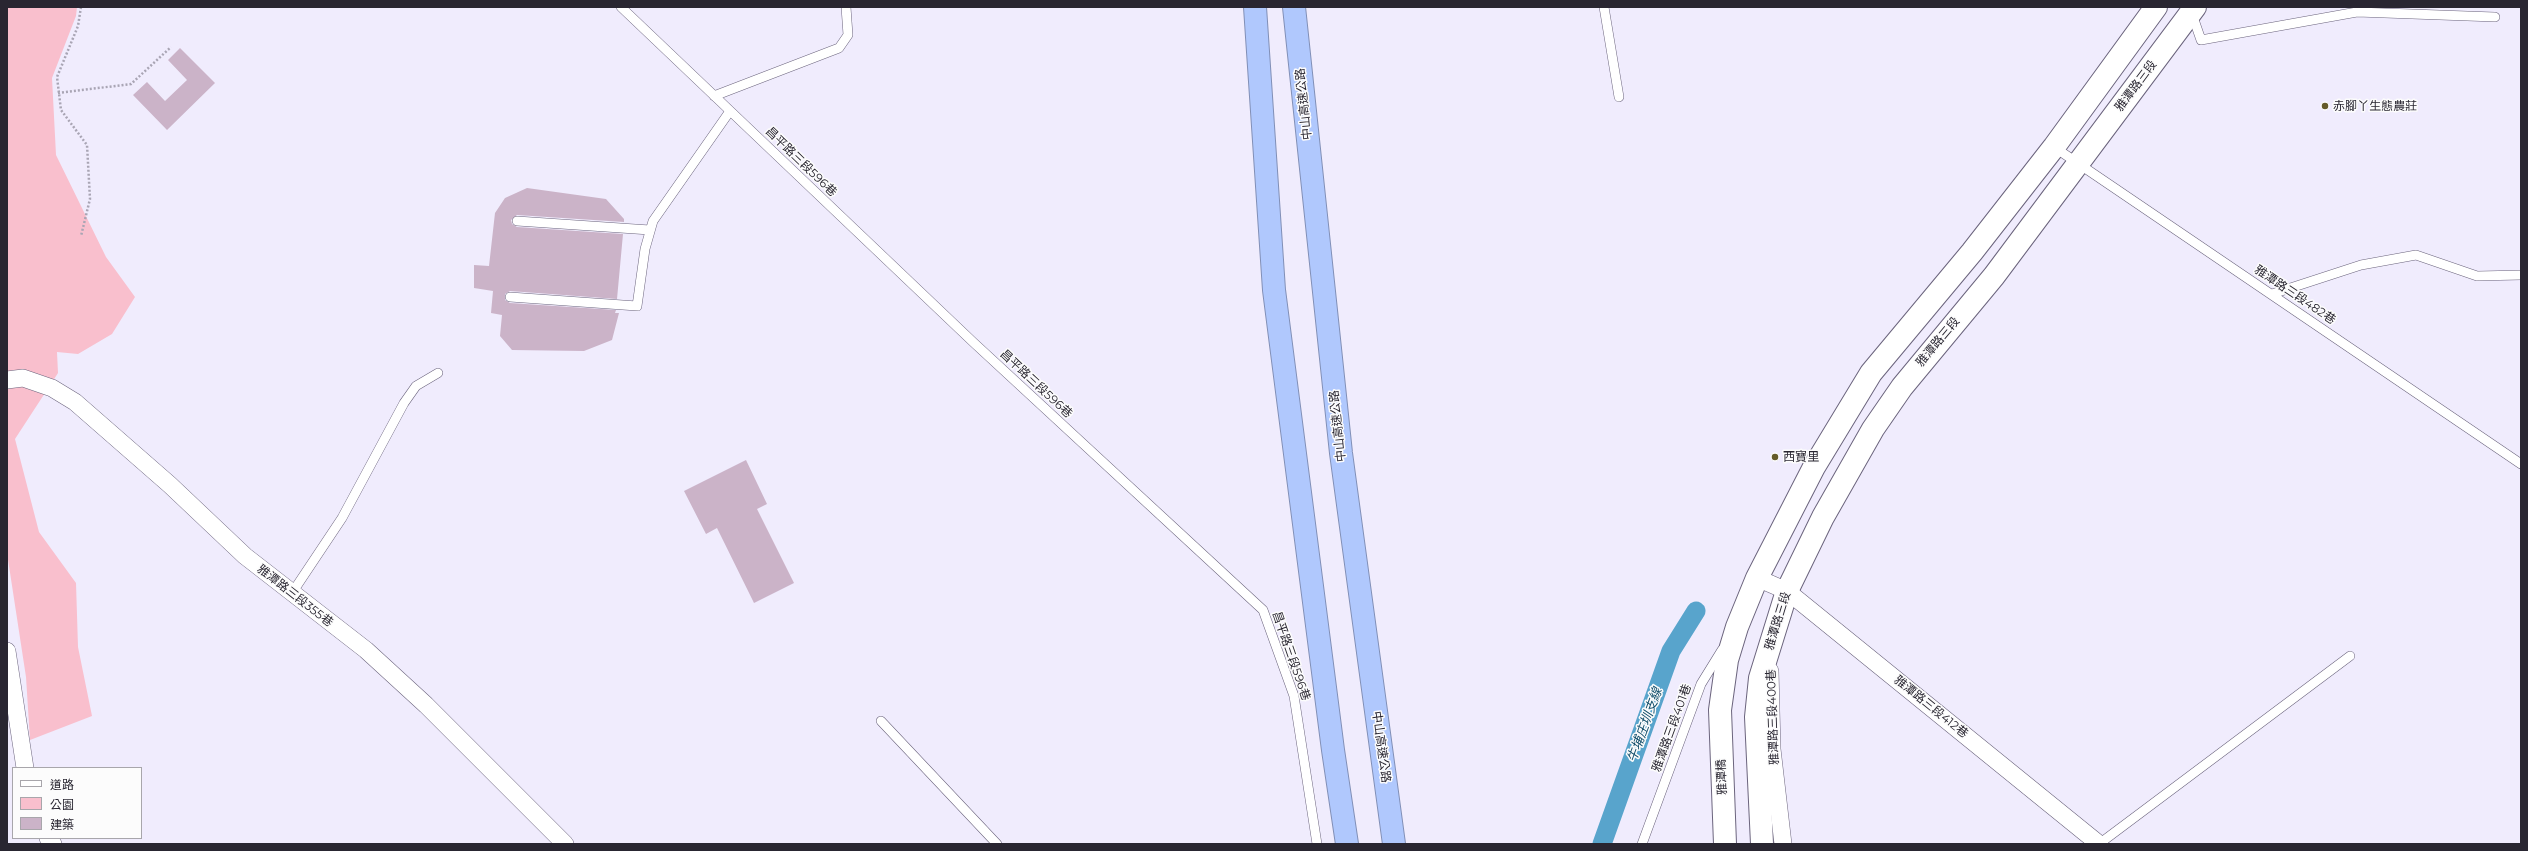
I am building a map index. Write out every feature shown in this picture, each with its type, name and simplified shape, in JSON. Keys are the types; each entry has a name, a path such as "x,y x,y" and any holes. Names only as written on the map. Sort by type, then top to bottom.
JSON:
{"highway":[{"path":"1255,7 1274,290 1333,750 1347,844"},
{"name":"中山高速公路","path":"1294,7 1341,453 1394,844"}],"street":[{"path":"1736,627 1757,578 1814,466 1871,373 1972,252 2054,147 2156,7"},
{"name":"雅潭路三段","path":"1762,844 1756,717 1760,678 1787,591 1827,510 1873,429 1902,386 1994,276 2193,10"},
{"name":"雅潭路三段355巷","path":"7,380 23,378 52,388 75,402 170,485 245,556 366,650 426,705 565,844"},
{"name":"雅潭路三段412巷","path":"1757,578 1787,591 2099,844"},
{"name":"雅潭路三段400巷","path":"1783,844 1772,749 1769,694 1771,652 1787,591"},
{"name":"雅潭橋","path":"1725,844 1720,710 1722,685 1736,627"},
{"path":"7,651 25,767"}],"lane":[{"name":"昌平路三段596巷","path":"621,7 968,337 1263,610 1294,696 1317,844"},
{"path":"714,96 839,48 848,35 846,7"},
{"path":"1604,7 1619,97"},
{"path":"2193,10 2201,40 2357,12 2495,17"},
{"path":"510,297 636,306 645,249 653,221 730,111"},
{"name":"雅潭路三段482巷","path":"2054,147 2521,464"},
{"path":"517,221 650,230"},
{"path":"2272,294 2361,265 2416,255 2477,276 2521,275"},
{"path":"292,594 342,518 404,403 416,386 438,373"},
{"name":"雅潭路三段401巷","path":"1642,844 1701,684 1736,627"},
{"path":"2099,844 2350,656"},
{"path":"881,721 997,844"}],"path":[{"path":"81,7 78,26 57,77 61,110 87,145 90,199 81,236"},
{"path":"58,93 131,84 170,47"}],"green space":[{"path":"7,7 77,7 76,16 52,78 56,155 106,257 135,297 112,334 78,354 57,352 58,373 15,439 39,532 76,583 78,647 92,716 30,740 26,677 7,553"}],"building":[{"path":"180,48 215,83 167,130 133,95 147,82 165,101 187,80 168,60"},
{"path":"527,188 606,199 624,219 624,222 517,215 511,220 512,224 517,227 623,234 617,299 510,291 505,294 505,300 510,303 616,310 615,313 619,313 612,340 584,351 512,350 500,336 502,315 491,313 493,291 474,288 474,265 489,266 495,213 505,198"},
{"path":"746,460 767,504 757,509 794,583 754,603 717,528 706,534 684,491"}],"waterway":[{"name":"牛埔庄圳支線","path":"1602,844 1671,651 1696,611"}],"place":[{"name":"赤腳丫生態農莊","path":"2325,106"},
{"name":"西寶里","path":"1775,457"}]}
